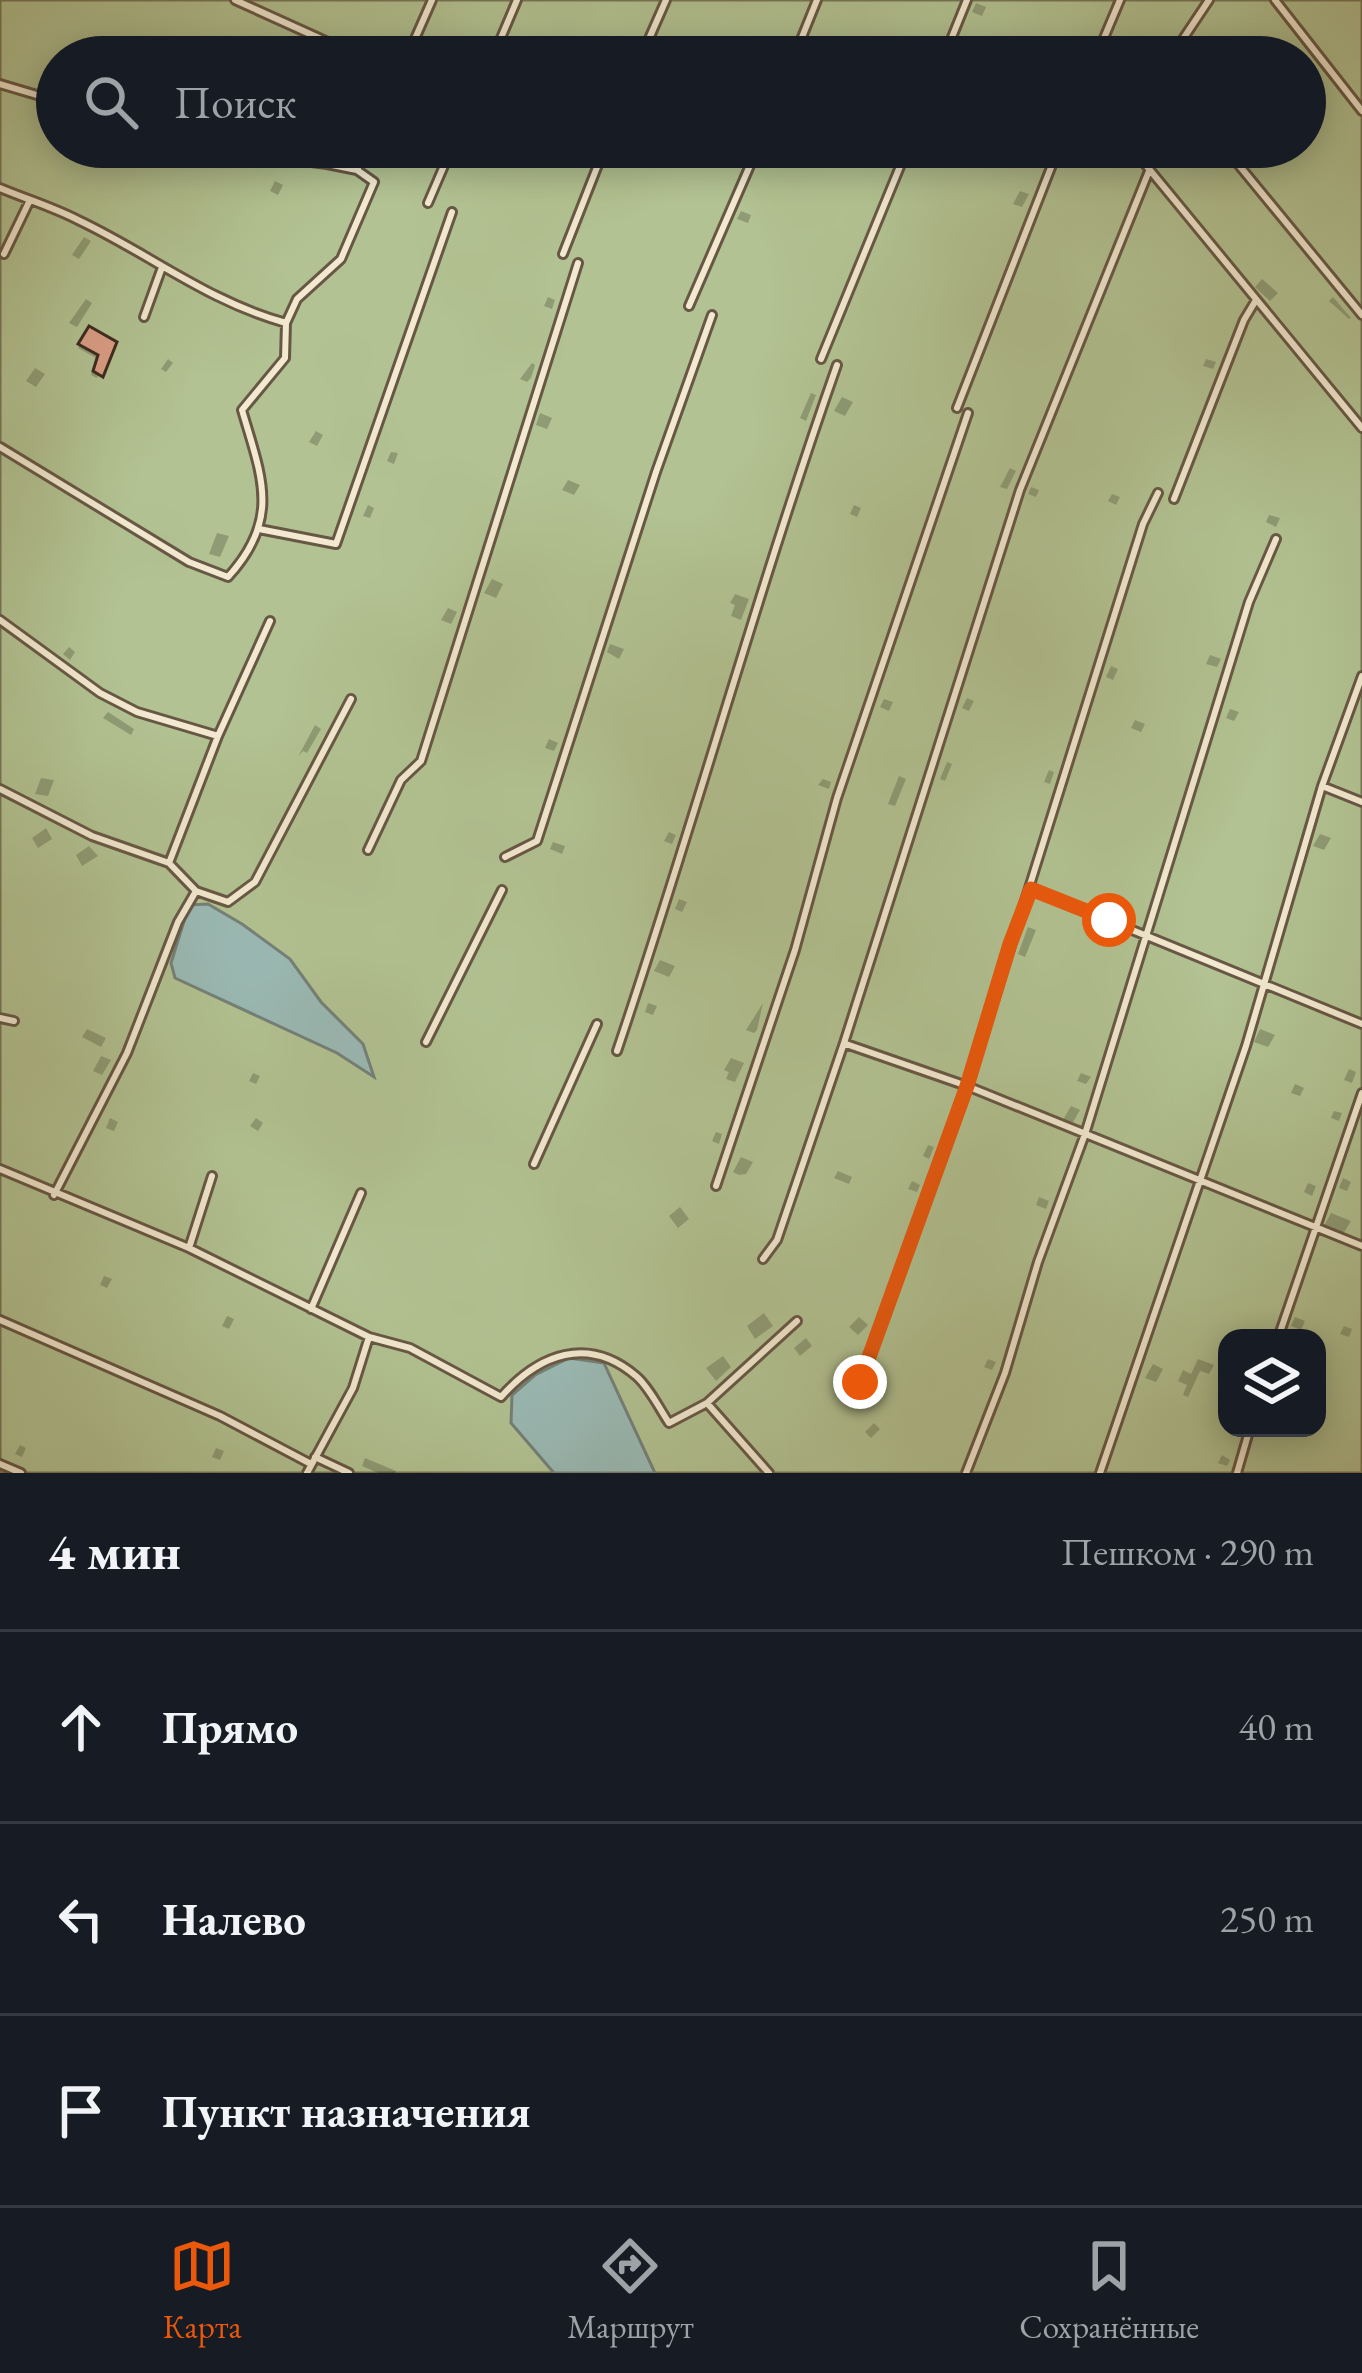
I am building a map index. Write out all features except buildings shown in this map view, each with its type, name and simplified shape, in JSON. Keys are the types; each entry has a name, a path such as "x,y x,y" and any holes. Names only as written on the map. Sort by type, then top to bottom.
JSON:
{"lane":[{"path":"236,0 315,36"},
{"path":"416,36 432,0"},
{"path":"502,36 518,0"},
{"path":"650,36 666,0"},
{"path":"802,36 817,0"},
{"path":"952,36 967,0"},
{"path":"1105,36 1120,0"},
{"path":"1185,36 1209,0"},
{"path":"1275,0 1303,36"},
{"path":"1326,65 1362,111"},
{"path":"0,84 36,95"},
{"path":"0,447 189,562 228,577 247,556 260,529 266,498 242,410 285,358 286,323 297,299 341,260 374,182 357,170 343,168"},
{"path":"428,202 443,168"},
{"path":"562,254 597,168"},
{"path":"689,306 749,168"},
{"path":"821,359 899,168"},
{"path":"957,408 1051,168"},
{"path":"1147,168 1362,428"},
{"path":"1241,168 1362,315"},
{"path":"764,1259 777,1240 844,1043 1020,490 1149,171"},
{"path":"0,188 79,220 245,311 286,323"},
{"path":"4,254 30,200"},
{"path":"260,529 336,544 452,212"},
{"path":"368,850 401,780 421,761 578,262"},
{"path":"143,317 161,269"},
{"path":"1174,499 1256,300"},
{"path":"505,857 537,841 712,315"},
{"path":"617,1051 717,744 785,511 837,365"},
{"path":"716,1186 795,950 836,798 968,413"},
{"path":"860,1382 967,1086 1143,524 1159,493"},
{"path":"966,1473 1085,1135 1249,602 1276,539"},
{"path":"0,620 100,693 137,712 218,736"},
{"path":"169,863 218,736 270,621"},
{"path":"1100,1473 1267,982 1322,786 1362,676"},
{"path":"0,789 92,836 169,863 196,891 228,902 255,882 351,699"},
{"path":"1322,786 1362,802"},
{"path":"1031,889 1362,1024"},
{"path":"425,1042 502,890"},
{"path":"54,1195 127,1053 178,922 196,891"},
{"path":"0,1018 14,1021"},
{"path":"534,1164 597,1024"},
{"path":"844,1043 967,1086 1362,1246"},
{"path":"1281,1329 1362,1093"},
{"path":"0,1169 189,1249 369,1337 410,1348 501,1396 517,1379 560,1354 597,1352 638,1377 669,1424 707,1403 797,1322"},
{"path":"189,1249 212,1176"},
{"path":"311,1309 361,1193"},
{"path":"0,1320 349,1473"},
{"path":"308,1473 353,1388 369,1337"},
{"path":"707,1403 769,1473"},
{"path":"1237,1473 1247,1437"},
{"path":"0,1464 21,1473"},
{"path":"751,1473 759,1464"}],"green space":[{"path":"0,0 1362,0 1362,1473 0,1473"}],"water":[{"path":"208,904 290,959 321,1002 363,1044 374,1077 337,1053 175,978 171,963 189,905"},
{"path":"569,1358 604,1363 655,1473 554,1473 511,1423 512,1395 535,1375"}],"route":[{"path":"860,1382 967,1086 1031,889 1109,920"}]}
